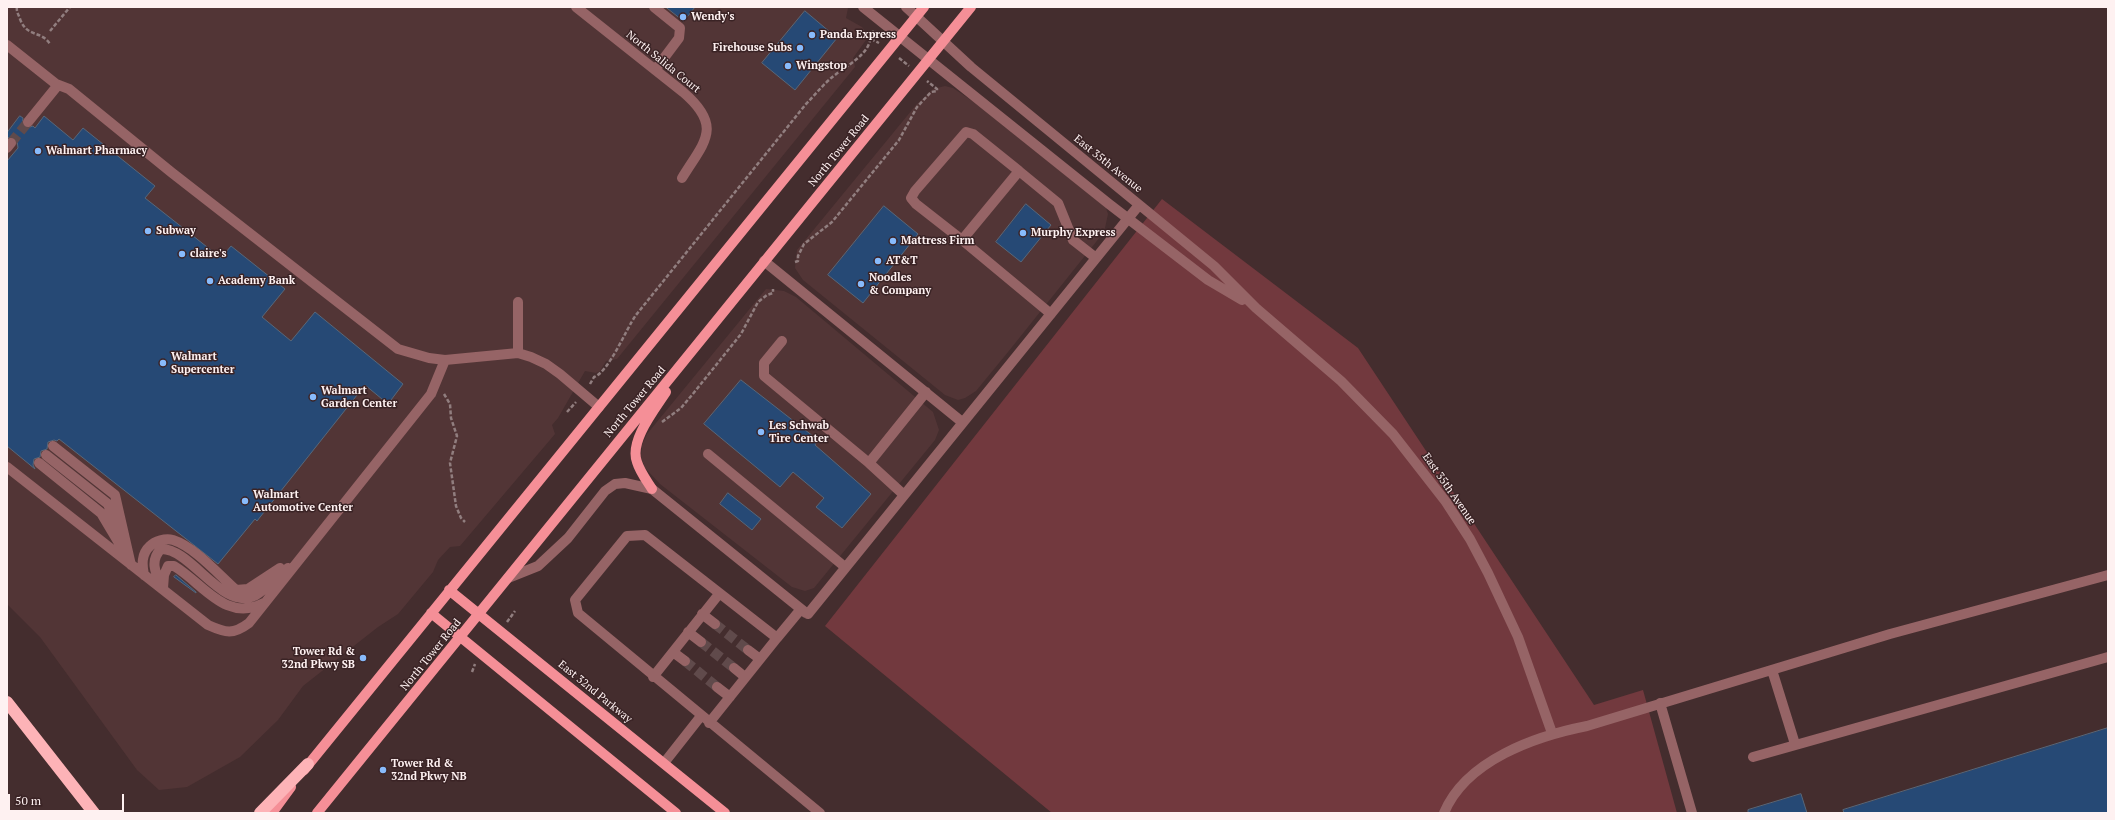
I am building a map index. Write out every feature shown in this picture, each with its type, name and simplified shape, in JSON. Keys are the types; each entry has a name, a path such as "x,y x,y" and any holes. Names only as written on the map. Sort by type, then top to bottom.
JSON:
{"highway":[{"path":"7,702 94,813"},
{"path":"52,758 103,813"},
{"path":"260,813 308,764"}],"main road":[{"path":"272,813 308,764 924,7"},
{"name":"North Tower Road","path":"317,813 480,614 592,472 683,363 971,7"},
{"path":"652,489 636,462 636,448 640,434 683,363"},
{"name":"East 32nd Parkway","path":"450,590 725,813"},
{"path":"431,613 676,813"}],"street":[{"name":"North Salida Court","path":"576,7 699,107 708,130 706,138 682,178"},
{"path":"654,7 680,28 679,38 655,70"},
{"name":"East 35th Avenue","path":"863,7 1208,280 1256,308"},
{"name":"East 35th Avenue","path":"906,7 971,66 1214,266 1256,308 1341,381 1370,409 1418,464 1446,502 1470,539 1518,637 1552,733"},
{"path":"7,44 58,85 69,90 171,172 398,349 429,358 445,360 518,353 546,364 599,406"},
{"path":"28,122 58,85"},
{"path":"1051,314 916,204 911,198 915,191 966,132 973,134 1058,203 1073,240 1096,258"},
{"path":"962,240 1019,171"},
{"path":"709,723 777,638 807,614 1139,205"},
{"path":"764,261 962,422"},
{"path":"518,302 518,353"},
{"path":"782,341 764,364 764,376 869,463 904,495"},
{"path":"7,467 208,626 224,632 238,631 249,623 431,394 445,360"},
{"path":"869,463 926,392"},
{"path":"53,446 115,495 131,565"},
{"path":"708,454 846,567"},
{"path":"46,455 108,504 131,565"},
{"path":"39,463 101,512 131,565"},
{"path":"508,578 538,566 568,538 605,491 615,484 625,483 652,489 807,614"},
{"path":"777,638 645,535 627,536 575,600 578,613 709,723 820,813"},
{"path":"144,575 142,563 146,549 155,541 172,540 190,550 236,590 248,588 265,576 302,557"},
{"path":"163,590 154,567 155,555 161,549 168,549 180,556 222,591 236,597 254,597 302,557"},
{"path":"163,590 164,575 168,566 174,566 210,597 229,606 243,610 255,608 266,602"},
{"path":"1444,813 1461,787 1482,768 1509,750 1552,733 1582,727 1890,634 2108,575"},
{"path":"654,676 719,594"},
{"path":"702,614 715,624"},
{"path":"688,632 701,642"},
{"path":"748,650 760,660"},
{"path":"673,652 685,661"},
{"path":"1753,757 2108,657"},
{"path":"734,668 745,678"},
{"path":"1772,670 1795,744"},
{"path":"718,687 730,697"},
{"path":"1660,703 1692,813"},
{"path":"664,763 701,716"}],"path":[{"path":"17,7 24,28 29,32 43,36 50,44"},
{"path":"50,31 69,7"},
{"path":"594,379 609,364 626,328 636,315 806,104 831,78 856,59 871,39 870,33 873,32"},
{"path":"795,262 798,261 798,256 804,244 832,222 899,140 916,107 931,92 937,91 937,89 918,73 874,39 871,39"},
{"path":"658,425 680,408 692,395 741,334 758,302 767,295 773,293 772,289"},
{"path":"443,392 450,404 451,418 457,436 450,462 456,506 461,518 465,522"},
{"path":"472,672 473,668"}],"shaded area":[{"path":"7,7 846,7 848,8 846,18 862,27 868,35 853,58 855,67 617,359 606,361 600,371 596,373 585,371 558,418 552,425 555,434 460,546 450,547 438,560 433,572 398,614 378,627 303,686 278,720 240,757 187,787 159,790 137,770 40,637 7,604"},
{"path":"945,86 953,88 977,104 1099,202 1106,208 1108,214 1105,228 1100,237 1008,352 976,391 965,398 958,400 945,395 803,280 795,268 797,250 916,105 933,89"},
{"path":"1162,199 1358,348 1594,705 1643,690 1677,813 1052,813 825,626"},
{"path":"766,289 784,291 796,297 933,412 939,430 935,440 814,588 805,591 792,587 660,484 645,468 641,457 642,445 647,434"}],"building":[{"name":"Wendy's","path":"666,7 695,7 684,21"},
{"path":"805,11 837,38 795,90 762,63"},
{"name":"Walmart Supercenter","path":"20,116 23,118 22,125 27,128 33,126 35,128 44,116 73,140 83,128 155,186 145,198 221,258 231,246 285,289 262,317 291,341 315,312 403,384 388,404 365,385 257,521 255,519 218,564 59,439 57,441 54,440 48,442 47,449 41,451 40,457 34,459 33,465 35,469 7,446 7,161 18,148 17,140 12,137 7,138 7,133"},
{"name":"Murphy Express","path":"1026,204 1051,225 1021,262 996,242"},
{"path":"884,206 918,234 863,303 828,275"},
{"name":"Les Schwab Tire Center","path":"741,380 818,440 815,445 871,494 842,528 816,507 824,498 793,472 780,487 704,424"},
{"path":"728,493 761,519 752,530 720,504"},
{"path":"176,575 196,592 196,593 174,577"},
{"path":"2108,728 2108,813 1844,813 1843,810"},
{"path":"1801,794 1807,813 1748,813 1748,810"}],"tunnel":[{"path":"11,143 28,122"},
{"path":"715,624 748,650"},
{"path":"701,642 734,668"},
{"path":"685,661 717,687"}],"place":[{"name":"Wendy's","path":"683,17"},
{"name":"Panda Express","path":"812,35"},
{"name":"Firehouse Subs","path":"800,48"},
{"name":"Wingstop","path":"788,66"},
{"name":"Walmart Pharmacy","path":"38,151"},
{"name":"Subway","path":"148,231"},
{"name":"Murphy Express","path":"1023,233"},
{"name":"Mattress Firm","path":"893,241"},
{"name":"claire's","path":"182,254"},
{"name":"AT&T","path":"878,261"},
{"name":"Academy Bank","path":"210,281"},
{"name":"Noodles & Company","path":"861,284"},
{"name":"Walmart Supercenter","path":"163,363"},
{"name":"Walmart Garden Center","path":"313,397"},
{"name":"Les Schwab Tire Center","path":"761,432"},
{"name":"Walmart Automotive Center","path":"245,501"},
{"name":"Tower Rd & 32nd Pkwy SB","path":"363,658"},
{"name":"Tower Rd & 32nd Pkwy NB","path":"383,770"}]}
